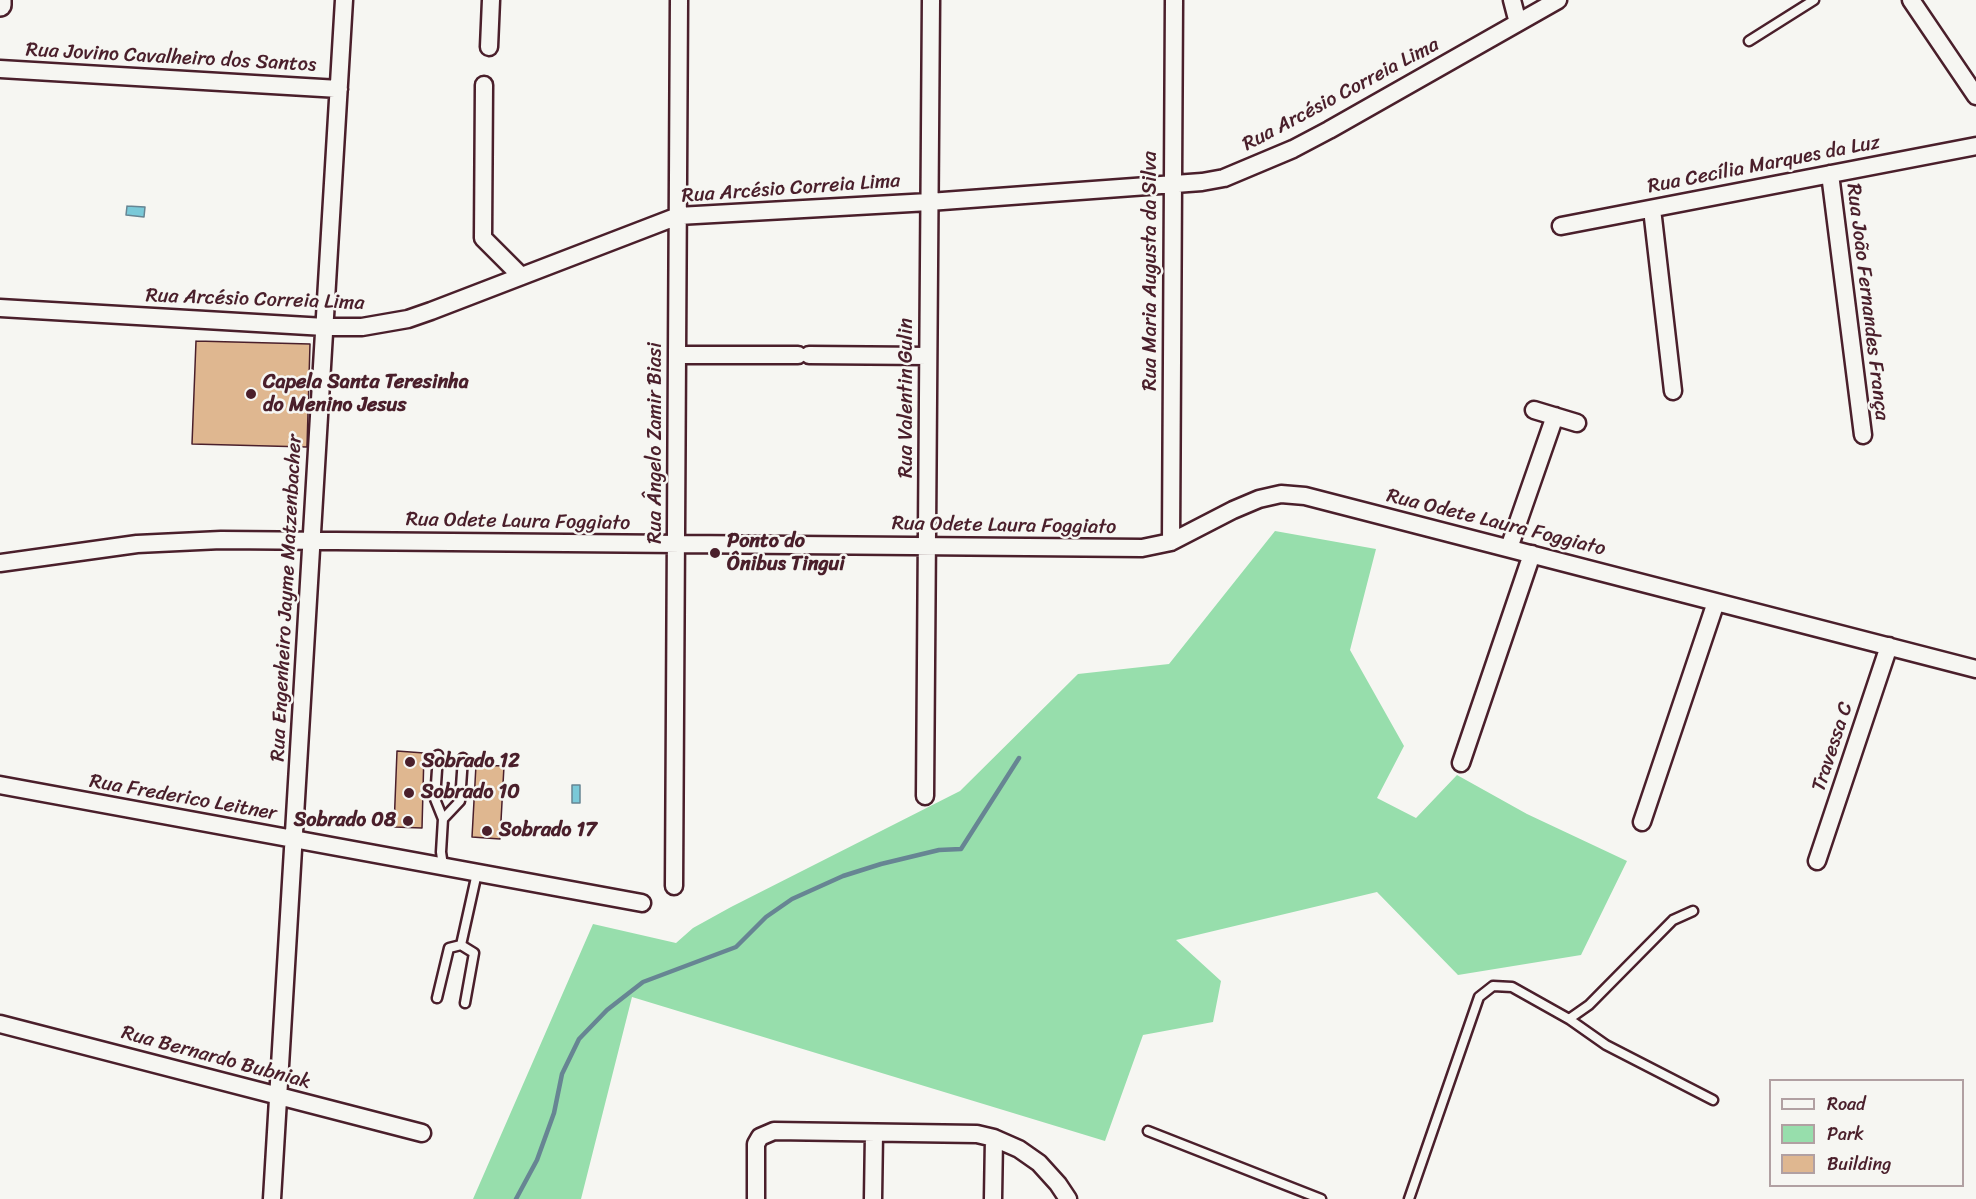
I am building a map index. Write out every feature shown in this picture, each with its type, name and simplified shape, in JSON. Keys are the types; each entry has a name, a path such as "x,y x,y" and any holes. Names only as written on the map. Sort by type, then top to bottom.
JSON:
{"street":[{"name":"Rua Engenheiro Jayme Matzenbacher","path":"273,1199 344,0"},
{"path":"489,47 491,0"},
{"name":"Rua Ângelo Zamir Biasi","path":"674,886 679,0"},
{"name":"Rua Valentin Gulin","path":"925,796 931,0"},
{"name":"Rua Maria Augusta da Silva","path":"1170,542 1174,0"},
{"path":"1512,0 1518,23"},
{"name":"Rua Arcésio Correia Lima","path":"0,308 325,327 362,327 408,319 678,216 1173,185 1224,178 1329,130 1558,0"},
{"path":"1911,0 1976,96"},
{"name":"Rua Jovino Cavalheiro dos Santos","path":"0,69 339,89"},
{"path":"484,85 483,238 521,276"},
{"name":"Rua Cecília Marques da Luz","path":"1561,226 1976,146"},
{"name":"Rua João Fernandes França","path":"1830,174 1863,435"},
{"path":"1652,209 1673,391"},
{"path":"677,355 928,356"},
{"path":"1534,410 1577,423"},
{"path":"1509,548 1555,416"},
{"name":"Rua Odete Laura Foggiato","path":"0,562 136,544 221,540 1142,548 1170,542 1258,499 1281,494 1305,496 1976,669"},
{"path":"1461,763 1532,554"},
{"path":"1642,822 1716,602"},
{"name":"Travessa C","path":"1817,861 1889,646"},
{"name":"Rua Frederico Leitner","path":"0,785 642,903"},
{"name":"Rua Bernardo Bubniak","path":"0,1024 422,1133"},
{"path":"756,1199 756,1144 760,1137 774,1131 977,1134 994,1138 1019,1149 1039,1163 1068,1199"},
{"path":"873,1199 874,1133"},
{"path":"993,1199 994,1138"}],"lane":[{"path":"1749,41 1814,0"},
{"path":"438,755 435,800 443,819 441,852 443,867"},
{"path":"443,819 460,801 463,758"},
{"path":"462,945 477,873"},
{"path":"1569,1019 1589,1005 1673,920 1693,911"},
{"path":"437,998 449,948 462,945 474,953 465,1003"},
{"path":"1409,1199 1479,997 1493,986 1512,987 1569,1019 1606,1045 1713,1100"},
{"path":"1148,1131 1321,1199"}],"green space":[{"path":"1275,531 1376,549 1350,650 1404,746 1377,798 1416,818 1457,775 1527,814 1627,861 1581,955 1458,975 1377,892 1176,940 1221,981 1213,1022 1143,1035 1105,1141 632,997 581,1199 473,1199 593,924 676,943 693,928 731,907 960,791 1078,674 1169,664"}],"water":[{"path":"127,206 145,207 144,217 126,215"},
{"path":"572,785 580,785 580,803 572,803"}],"building":[{"name":"Capela Santa Teresinha do Menino Jesus","path":"196,341 310,344 307,447 192,444"},
{"path":"397,751 424,753 422,828 394,827"},
{"path":"476,765 504,766 500,839 472,837"}],"waterway":[{"path":"516,1199 537,1160 554,1113 562,1074 579,1039 607,1010 643,982 736,947 766,917 792,899 843,876 881,864 939,850 961,849 1019,758"}],"place":[{"name":"Capela Santa Teresinha do Menino Jesus","path":"251,394"},
{"name":"Ponto do Ônibus Tingui","path":"715,553"},
{"name":"Sobrado 12","path":"410,762"},
{"name":"Sobrado 10","path":"409,793"},
{"name":"Sobrado 08","path":"408,821"},
{"name":"Sobrado 17","path":"487,831"}]}
